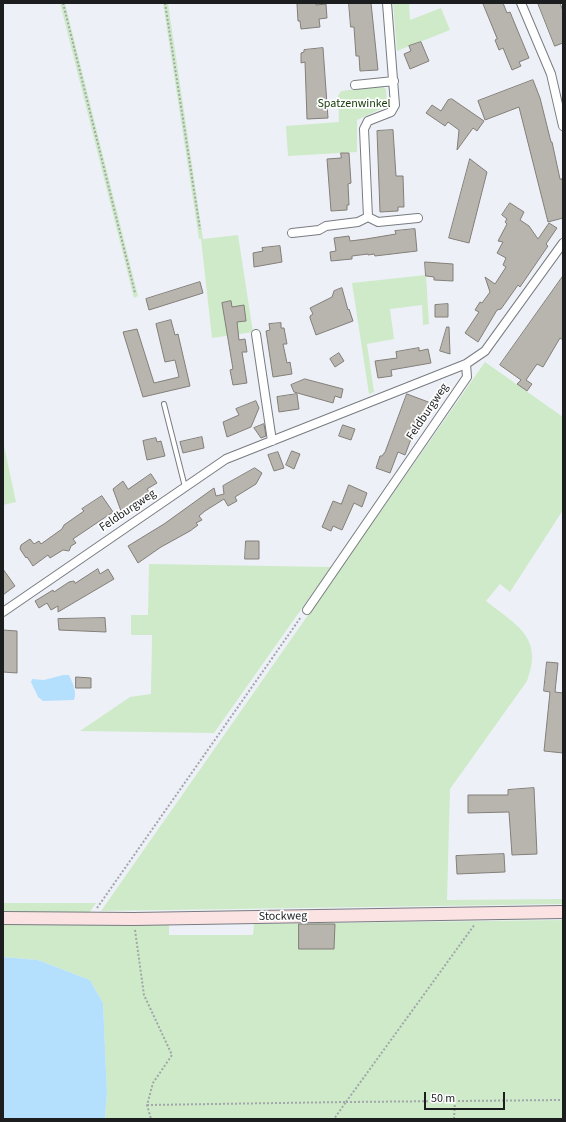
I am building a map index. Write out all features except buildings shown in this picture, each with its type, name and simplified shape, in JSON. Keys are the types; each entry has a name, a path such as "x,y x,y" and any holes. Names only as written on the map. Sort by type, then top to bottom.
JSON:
{"street":[{"path":"368,217 364,129 368,121 391,112 395,105 387,3"},
{"path":"521,3 551,74 563,126"},
{"path":"355,85 394,80"},
{"path":"368,217 378,222 418,218"},
{"path":"292,233 319,230 326,226 358,222 368,217"},
{"name":"Feldburgweg","path":"3,612 226,459 466,364 485,351 563,243"},
{"path":"256,334 272,441"},
{"name":"Feldburgweg","path":"307,610 467,377 466,364"},
{"name":"Stockweg","path":"3,918 134,920 563,912"}],"lane":[{"path":"164,404 185,487"}],"path":[{"path":"63,3 135,293"},
{"path":"166,3 200,229"},
{"path":"90,919 307,610"},
{"path":"334,1119 472,928 481,913"},
{"path":"134,920 144,995 172,1055 153,1083 147,1105 151,1119"},
{"path":"147,1105 563,1100"},
{"path":"454,1119 455,1101"}],"green space":[{"path":"60,3 65,3 138,296 134,298"},
{"path":"163,3 168,3 203,239 238,235 253,332 212,338 201,239 199,239"},
{"path":"393,3 409,3 410,20 441,8 450,30 397,51"},
{"name":"Spatzenwinkel","path":"381,86 386,89 387,106 357,120 357,152 288,156 286,126 339,122 338,96 341,91"},
{"path":"426,275 429,324 423,325 422,305 390,309 394,339 367,344 374,392 369,394 352,283"},
{"path":"485,362 563,417 563,510 510,592 500,584 486,601 517,625 524,634 532,653 531,666 527,681 450,789 447,900 563,899 563,904 101,911"},
{"path":"3,441 16,502 3,505"},
{"path":"149,564 331,567 214,733 80,731 130,697 151,694 152,635 131,635 131,615 148,615"},
{"path":"3,903 96,903 89,913 3,912"},
{"path":"563,920 563,1119 105,1119 107,1092 103,1003 90,980 38,960 3,957 3,925 169,924 169,935 253,935 254,924"}],"water":[{"path":"69,675 72,681 75,691 74,700 43,701 38,697 31,682 32,679 44,680"},
{"path":"3,957 38,960 90,980 103,1003 107,1092 105,1119 3,1119"}]}
